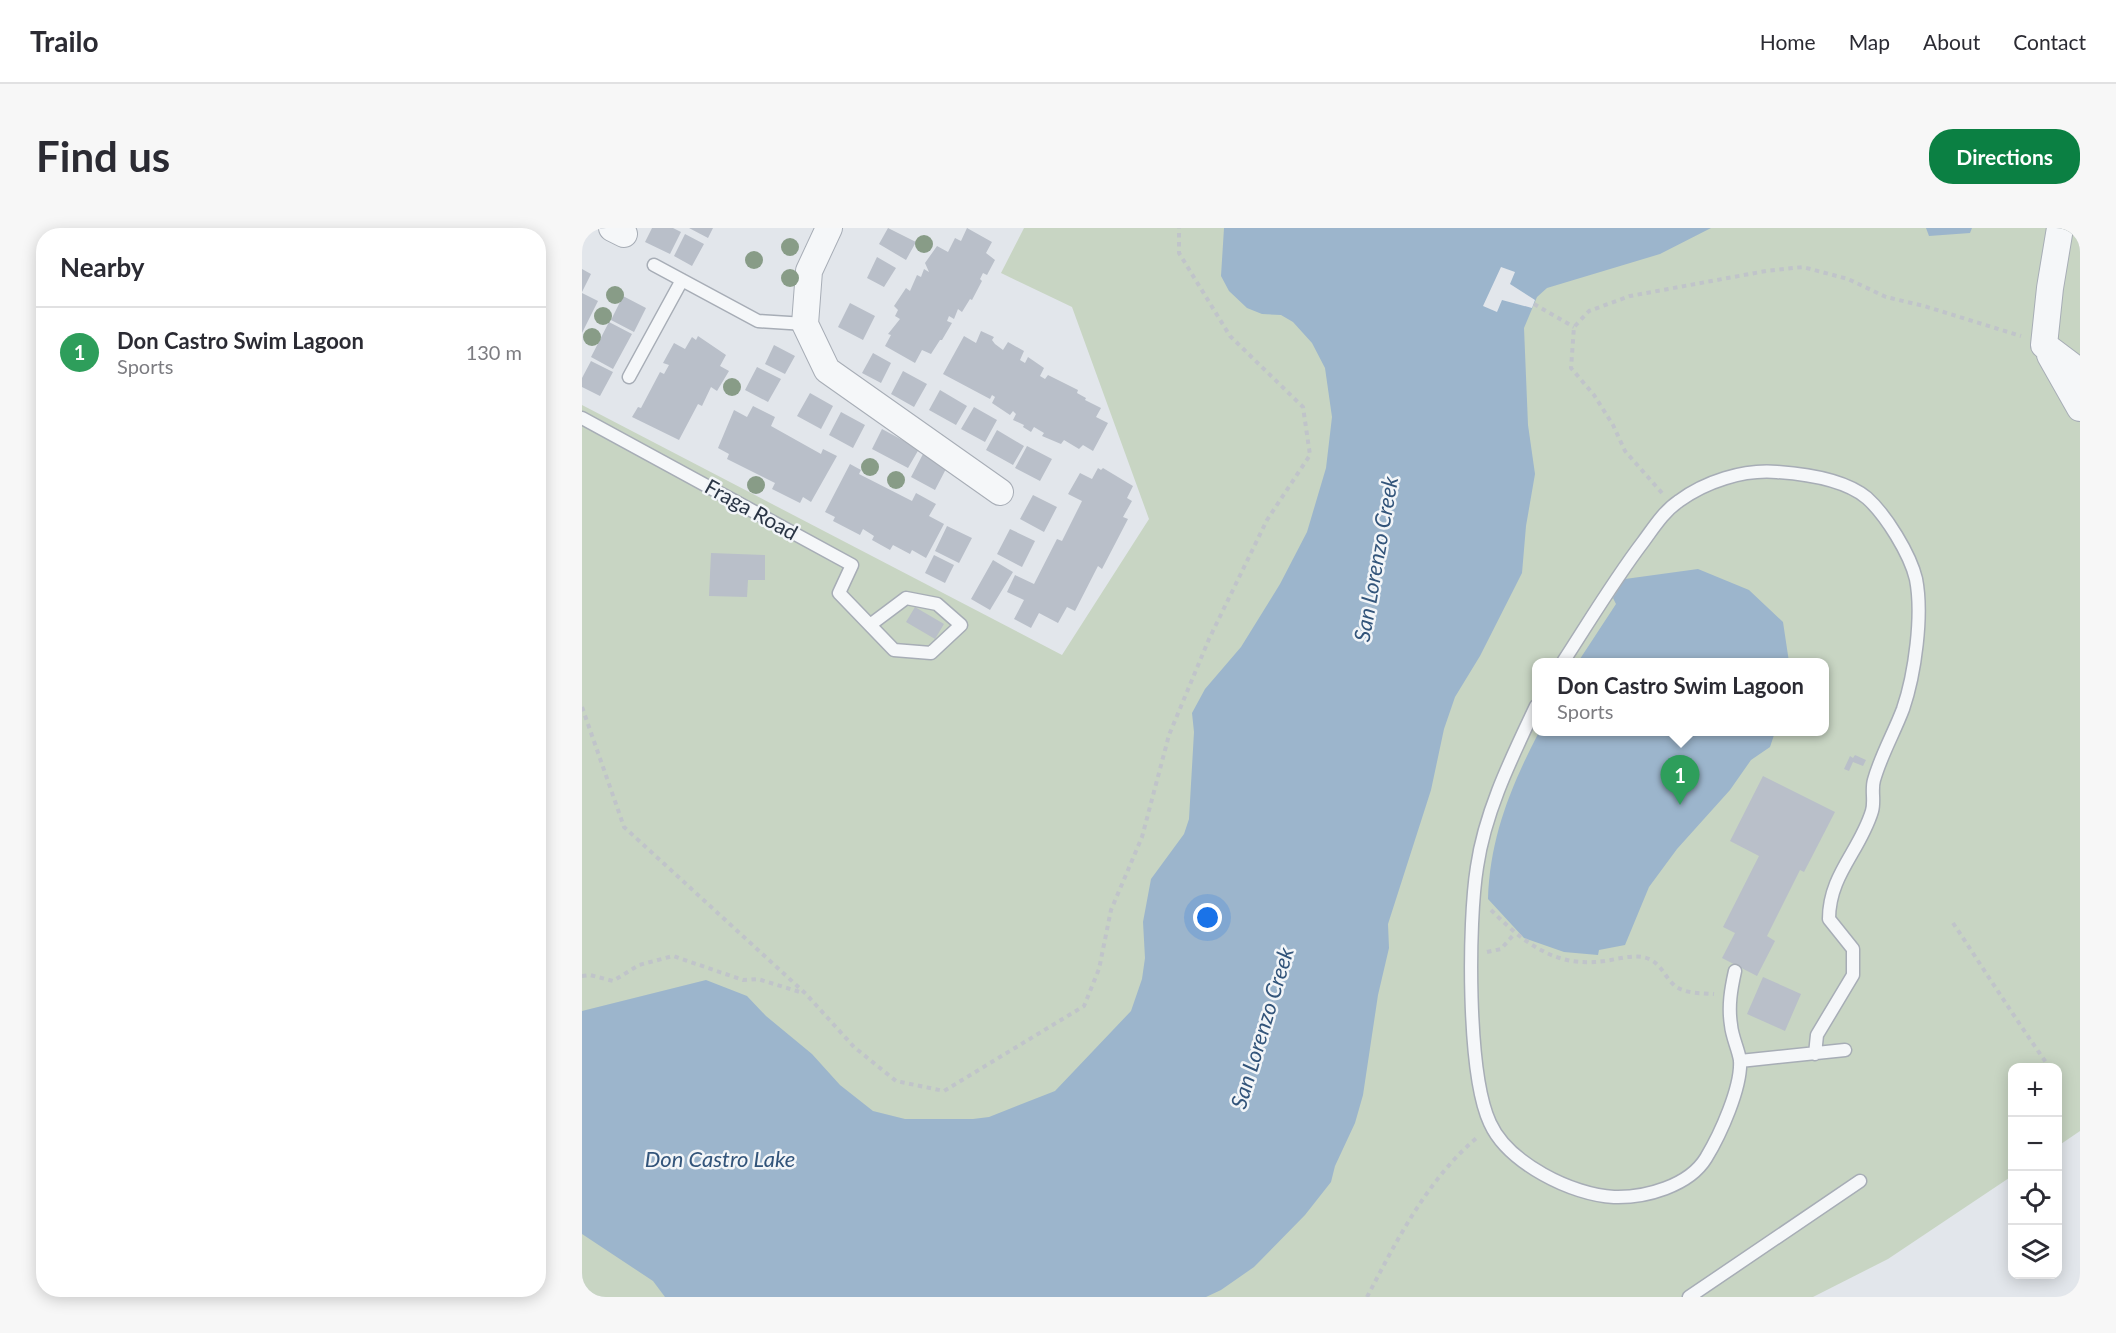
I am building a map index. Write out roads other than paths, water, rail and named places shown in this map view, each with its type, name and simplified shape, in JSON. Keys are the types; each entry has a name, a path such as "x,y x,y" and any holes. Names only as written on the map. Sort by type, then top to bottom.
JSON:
{"street":[{"path":"829,228 809,271 805,324 827,370 1000,492"},
{"path":"2058,240 2044,345 2080,408"},
{"path":"2044,345 2080,372"}],"lane":[{"path":"654,264 758,321 805,324"},
{"path":"629,377 682,280"},
{"name":"Fraga Road","path":"582,418 852,565 838,593 894,650 931,653 961,625 937,604 906,598 870,625"},
{"path":"1566,658 1621,571 1661,517 1677,502 1707,484 1771,471 1800,474 1834,482 1866,497 1886,519 1916,578 1916,649 1904,708 1873,782 1873,809 1863,834 1836,879 1829,906 1829,919 1853,950 1853,975 1817,1035 1815,1054"},
{"path":"1532,715 1495,801 1477,866 1472,950 1476,1060 1484,1107 1491,1126 1508,1149 1532,1168 1560,1184 1601,1197 1624,1198 1654,1192 1686,1179 1705,1160 1736,1089 1740,1061 1731,1026 1730,996 1735,971"},
{"path":"1740,1061 1845,1050"},
{"path":"1689,1297 1860,1181"}],"water":[{"name":"Don Castro Lake","path":"1224,228 1711,228 1660,254 1547,288 1537,297 1524,328 1528,425 1535,474 1526,526 1522,573 1480,656 1455,697 1444,729 1431,790 1388,924 1389,948 1378,995 1363,1095 1355,1123 1335,1166 1331,1182 1305,1215 1254,1267 1221,1290 1206,1297 665,1297 653,1281 582,1234 582,1011 706,980 747,996 766,1016 812,1054 840,1085 873,1111 905,1119 973,1119 989,1117 1055,1091 1131,1011 1142,979 1145,958 1143,922 1151,879 1184,834 1189,819 1194,732 1192,713 1205,689 1241,647 1280,584 1307,532 1326,468 1332,417 1325,368 1312,343 1293,322 1281,315 1262,314 1247,308 1229,291 1221,276"},
{"path":"1926,228 1972,228 1970,233 1929,236"},
{"path":"1698,569 1749,590 1783,622 1788,658 1581,658 1616,604 1613,598 1625,579"},
{"path":"1537,736 1774,736 1770,747 1751,760 1730,790 1677,849 1649,887 1625,945 1599,950 1598,955 1564,952 1524,938 1488,899 1498,833 1520,772"}],"place":[{"name":"Don Castro Swim Lagoon","path":"1680,805"}],"water label":[{"name":"San Lorenzo Creek","path":"1376,559"},
{"name":"San Lorenzo Creek","path":"1262,1028"}]}
